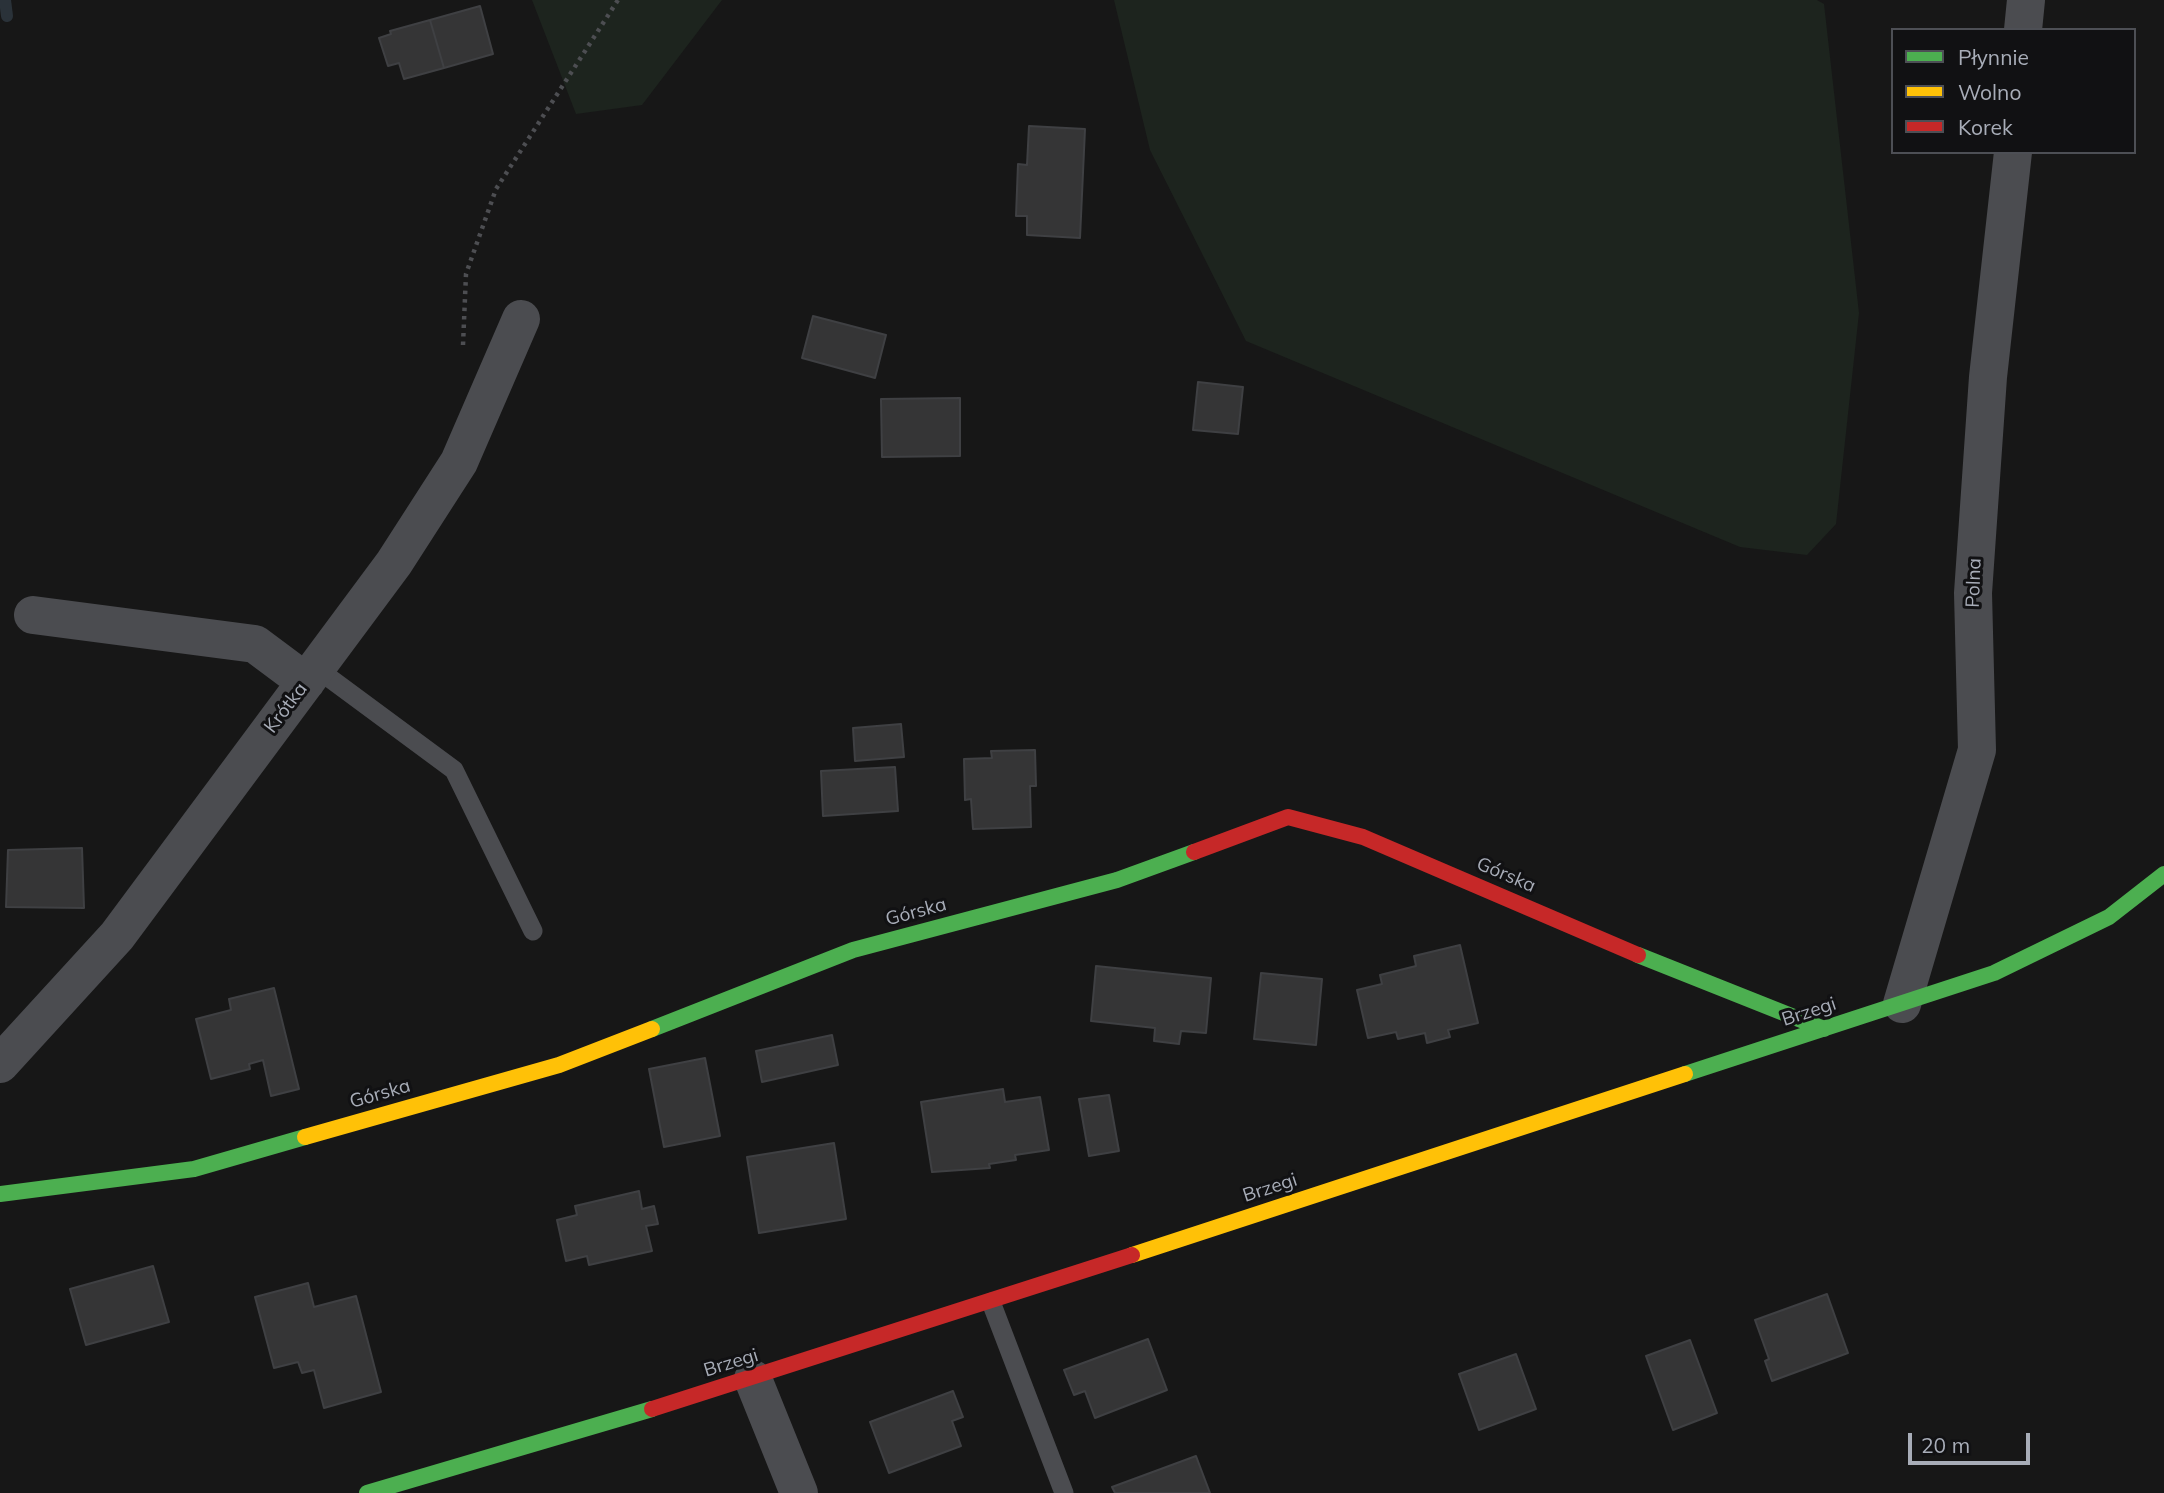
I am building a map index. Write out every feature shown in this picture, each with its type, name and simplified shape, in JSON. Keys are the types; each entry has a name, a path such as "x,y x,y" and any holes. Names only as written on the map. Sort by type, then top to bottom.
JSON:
{"street":[{"path":"2023,28 2026,0"},
{"name":"Polna","path":"1902,1004 1977,750 1973,593 1988,377 2013,154"},
{"name":"Krótka","path":"0,1064 117,936 394,563 459,462 521,319"},
{"path":"33,615 255,644 311,675"},
{"name":"Górska","path":"0,1194 194,1168 559,1065 853,950 1117,880 1287,817 1363,836 1672,970 1824,1029"},
{"name":"Brzegi","path":"367,1493 753,1379 1994,973 2109,917 2164,874"},
{"path":"753,1379 799,1493"}],"lane":[{"path":"311,675 454,770 533,931"},
{"path":"991,1301 1063,1493"}],"path":[{"path":"463,355 466,274 496,189 618,0"}],"shaded area":[{"path":"532,0 722,0 642,105 576,114"},
{"path":"1114,0 1817,0 1824,4 1859,313 1836,524 1807,555 1740,547 1246,341 1150,150"}],"building":[{"path":"480,6 493,54 444,68 430,20"},
{"path":"430,20 444,68 404,79 399,63 388,66 379,38 391,34 390,31"},
{"path":"1029,126 1085,129 1080,238 1027,235 1027,216 1016,216 1018,164 1027,165"},
{"path":"813,316 886,335 875,378 802,358"},
{"path":"1198,382 1243,387 1238,434 1193,430"},
{"path":"960,398 960,456 882,457 881,399"},
{"path":"901,724 904,757 855,761 853,728"},
{"path":"1035,750 1036,786 1030,786 1031,827 973,829 971,799 965,800 964,759 992,758 991,751"},
{"path":"895,767 898,811 823,816 821,771"},
{"path":"82,848 84,908 6,907 8,850"},
{"path":"1460,945 1478,1023 1448,1030 1450,1037 1427,1043 1425,1033 1398,1039 1396,1032 1368,1038 1357,990 1382,984 1380,975 1416,966 1414,956"},
{"path":"1096,966 1211,978 1206,1033 1181,1031 1179,1044 1154,1041 1155,1028 1091,1021"},
{"path":"1261,973 1322,979 1316,1045 1254,1039"},
{"path":"274,988 299,1089 271,1096 263,1060 249,1064 250,1069 211,1079 196,1019 231,1010 229,999"},
{"path":"832,1035 838,1065 762,1082 756,1051"},
{"path":"705,1058 720,1136 664,1147 649,1069"},
{"path":"1003,1089 1005,1102 1040,1097 1049,1150 1015,1155 1016,1160 989,1164 990,1168 932,1172 921,1102"},
{"path":"1109,1095 1119,1151 1089,1156 1079,1099"},
{"path":"834,1143 846,1219 759,1233 747,1157"},
{"path":"639,1191 642,1209 654,1206 658,1224 646,1226 652,1251 589,1265 587,1256 566,1261 557,1220 577,1215 575,1206"},
{"path":"153,1266 169,1322 86,1345 70,1289"},
{"path":"308,1283 314,1307 356,1296 381,1392 324,1408 314,1370 302,1373 298,1362 274,1368 255,1297"},
{"path":"1827,1294 1848,1353 1772,1381 1765,1361 1769,1359 1755,1320"},
{"path":"1148,1339 1167,1390 1095,1418 1085,1391 1074,1395 1064,1370"},
{"path":"1690,1340 1717,1413 1673,1430 1646,1356"},
{"path":"1516,1354 1536,1409 1479,1430 1459,1374"},
{"path":"953,1391 963,1417 952,1421 961,1446 889,1473 870,1422"},
{"path":"1196,1456 1210,1493 1115,1493 1112,1487"}],"waterway":[{"path":"5,0 7,16"}],"traffic: fast":[{"path":"652,1029 853,950 1117,880 1194,852"},
{"path":"1685,1074 1994,973 2109,917 2164,874"},
{"path":"1638,955 1824,1029"},
{"path":"0,1194 194,1169 305,1137"},
{"path":"367,1493 652,1409"}],"traffic: slow":[{"path":"305,1137 559,1065 652,1029"},
{"path":"1132,1255 1685,1074"}],"traffic: jam":[{"path":"1194,852 1288,817 1363,837 1638,955"},
{"path":"652,1409 1132,1255"}]}
